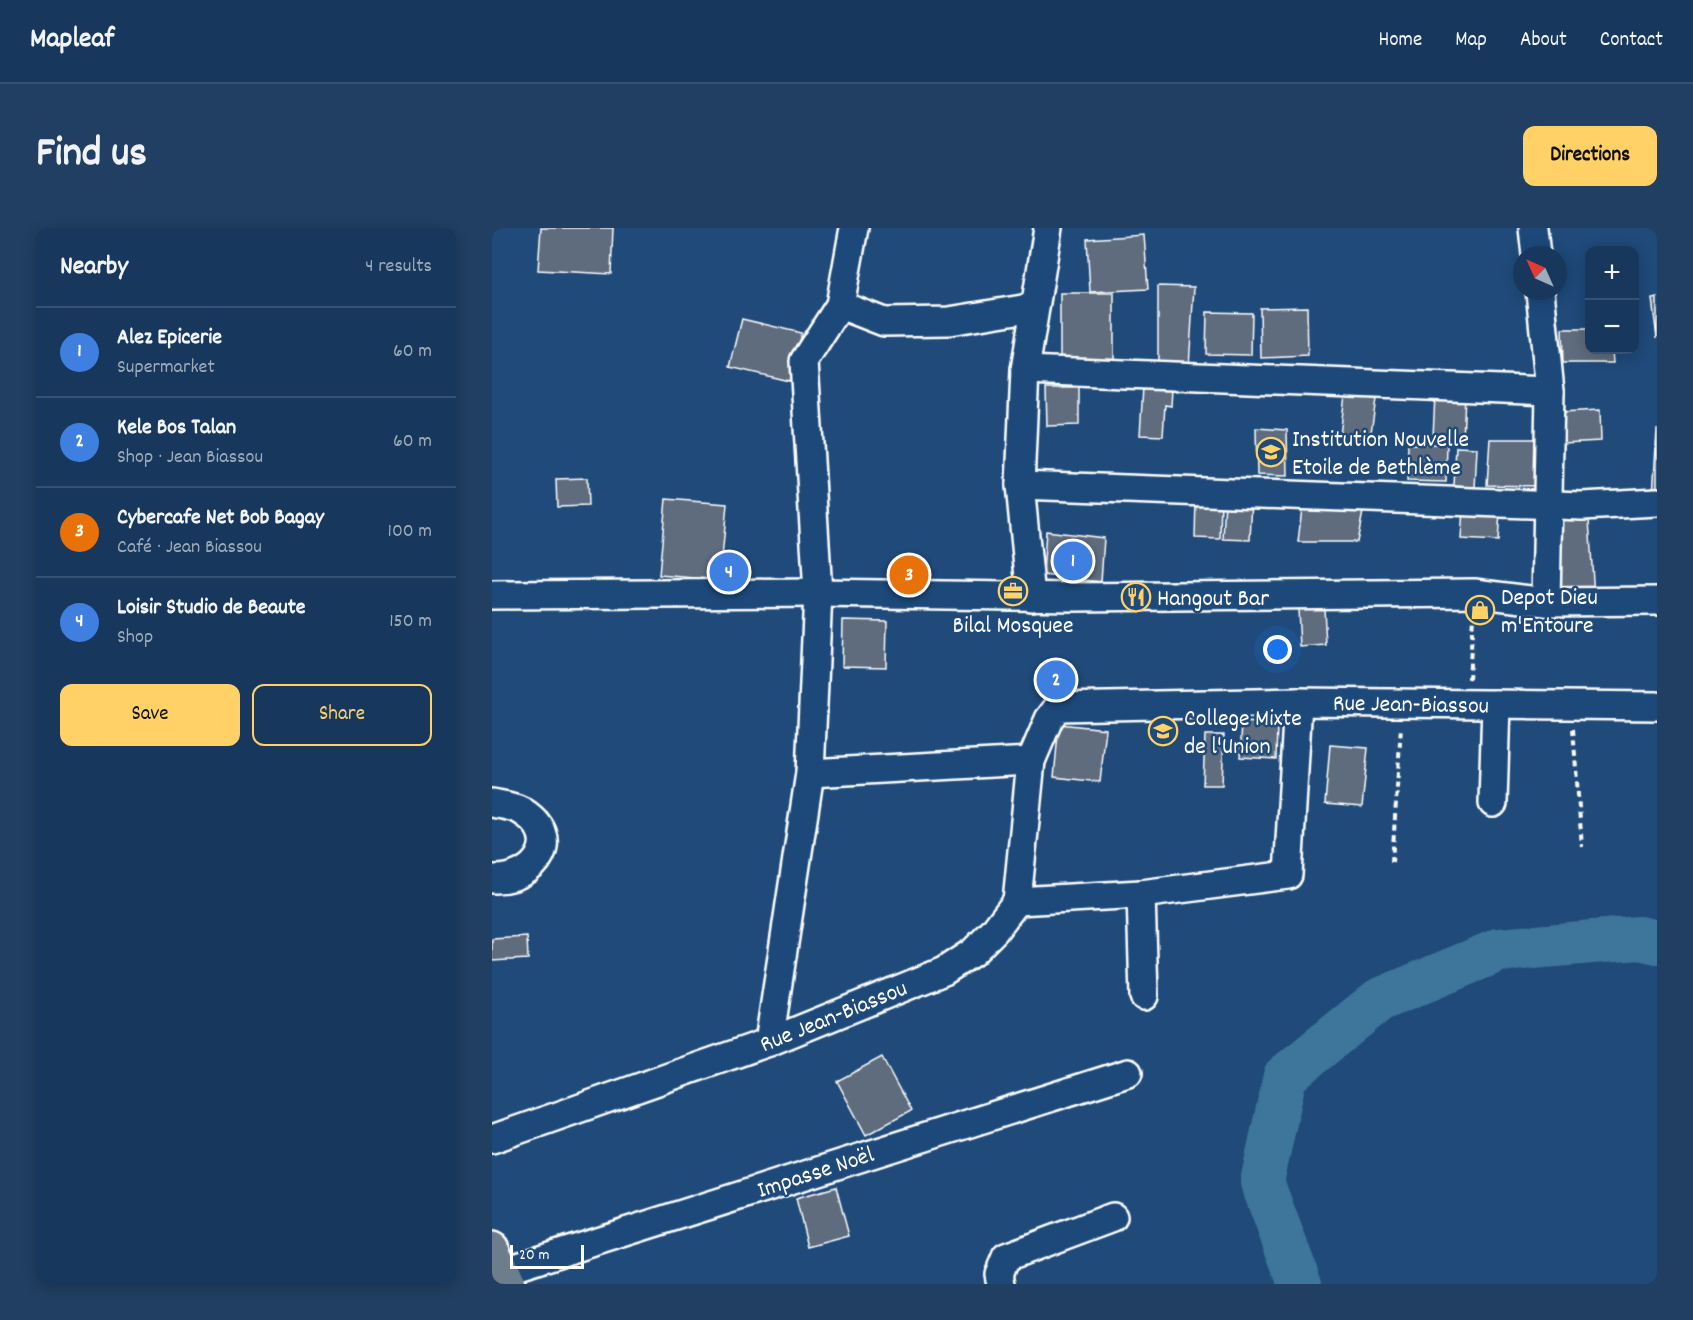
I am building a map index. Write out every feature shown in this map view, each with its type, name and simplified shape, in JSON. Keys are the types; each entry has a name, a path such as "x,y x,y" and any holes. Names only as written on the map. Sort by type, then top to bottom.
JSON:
{"street":[{"path":"769,1042 810,773 818,593 804,361 840,305 854,228"},
{"path":"1031,597 1020,485 1025,370 1048,228"},
{"path":"1533,228 1535,246"},
{"path":"1541,300 1550,391 1546,602"},
{"path":"840,305 884,322 949,321 1035,307"},
{"path":"1025,370 1550,391"},
{"path":"1020,485 1582,506 1657,502"},
{"path":"492,595 818,593 1031,597 1474,593 1546,602 1657,601"},
{"path":"810,773 1031,761 1017,901 1141,894 1288,875 1298,702"},
{"name":"Rue Jean-Biassou","path":"1031,761 1049,719 1058,707 1298,702 1657,706"},
{"path":"1493,803 1496,704"},
{"path":"492,803 518,809 539,827 543,836 543,851 535,866 522,874 504,880 492,879"},
{"path":"1141,894 1144,996"},
{"name":"Rue Jean-Biassou","path":"492,1139 769,1042 944,971 973,952 994,931 1017,901"},
{"name":"Impasse Noël","path":"501,1268 1128,1073"},
{"path":"1001,1284 999,1274 1006,1257 1113,1217"}],"path":[{"path":"1468,703 1474,593"},
{"path":"1392,862 1402,702"},
{"path":"1571,704 1582,847"}],"building":[{"path":"541,228 613,228 611,274 538,270"},
{"path":"1144,235 1148,289 1090,292 1087,239"},
{"path":"1158,286 1194,287 1189,366 1158,365"},
{"path":"1060,293 1114,293 1114,359 1060,359"},
{"path":"1657,298 1657,338 1652,299"},
{"path":"1307,307 1308,356 1261,358 1260,308"},
{"path":"1207,312 1252,313 1251,355 1206,354"},
{"path":"742,319 801,333 789,381 730,367"},
{"path":"1562,329 1585,329 1585,354 1612,354 1613,363 1563,363"},
{"path":"1143,387 1172,389 1171,406 1165,405 1163,436 1140,435"},
{"path":"1046,388 1079,388 1079,425 1047,426"},
{"path":"1345,395 1376,399 1370,439 1340,435"},
{"path":"1435,395 1465,397 1463,439 1433,437"},
{"path":"1600,410 1601,441 1562,443 1561,412"},
{"path":"1256,428 1287,430 1288,476 1257,475"},
{"path":"1657,429 1657,495 1653,495"},
{"path":"1490,439 1538,439 1537,486 1487,485"},
{"path":"1408,444 1447,444 1446,482 1407,481"},
{"path":"1456,447 1477,448 1475,488 1454,486"},
{"path":"587,478 588,506 557,507 556,479"},
{"path":"666,499 727,504 720,580 659,575"},
{"path":"1196,499 1221,499 1220,539 1195,538"},
{"path":"1225,500 1252,501 1250,540 1223,539"},
{"path":"1364,507 1357,542 1298,542 1302,508"},
{"path":"1463,509 1500,512 1498,541 1461,539"},
{"path":"1556,519 1589,520 1594,596 1555,596"},
{"path":"1046,531 1104,538 1101,582 1043,575"},
{"path":"1324,608 1326,645 1300,647 1298,609"},
{"path":"843,620 887,621 886,667 842,666"},
{"path":"1242,722 1277,724 1276,759 1240,757"},
{"path":"1059,724 1106,729 1100,782 1054,777"},
{"path":"1205,735 1224,735 1222,785 1203,785"},
{"path":"1330,745 1368,748 1362,807 1325,804"},
{"path":"527,937 528,959 492,961 492,939"},
{"path":"882,1057 911,1111 866,1135 837,1081"},
{"path":"836,1187 849,1236 808,1247 796,1198"}],"waterway":[{"path":"1300,1284 1262,1182 1285,1076 1379,1000 1499,950 1639,938 1657,942"}],"place":[{"name":"Institution Nouvelle Etoile de Bethlème","path":"1271,452"},
{"name":"Alez Epicerie","path":"1073,561"},
{"name":"Loisir Studio de Beaute","path":"729,572"},
{"name":"Cybercafe Net Bob Bagay","path":"909,575"},
{"name":"Bilal Mosquee","path":"1013,591"},
{"name":"Hangout Bar","path":"1136,597"},
{"name":"Depot Dieu m'Entoure","path":"1480,610"},
{"name":"Kele Bos Talan","path":"1056,680"},
{"name":"College Mixte de l'Union","path":"1163,731"}]}
